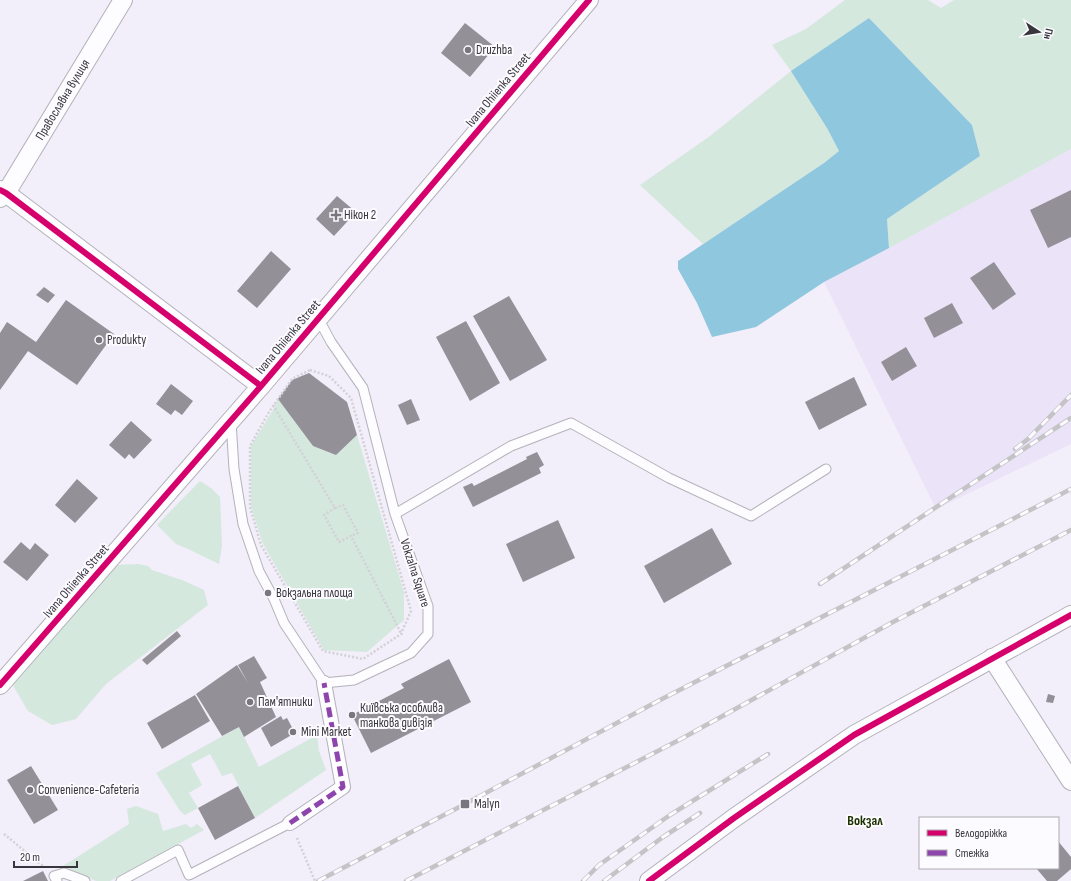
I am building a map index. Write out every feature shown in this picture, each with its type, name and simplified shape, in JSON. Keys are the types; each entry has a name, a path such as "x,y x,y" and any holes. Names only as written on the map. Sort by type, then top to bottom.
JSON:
{"street":[{"name":"Православна вулиця","path":"2,194 123,0"},
{"name":"Ivana Ohiienka Street","path":"0,685 261,386 590,0"},
{"path":"2,194 261,386"},
{"path":"649,881 734,818 854,735 1071,615"},
{"path":"992,658 1071,781"},
{"path":"290,823 343,787 324,683"}],"lane":[{"name":"Vokzalna Square","path":"318,318 331,342 363,388 395,514 428,606 428,634 411,653 354,680 324,683"},
{"path":"231,419 234,469 243,524 259,571 274,599 284,623 324,683"},
{"path":"395,514 511,446 572,423 669,478 751,516 826,470"},
{"path":"121,881 178,850 189,875 290,823"},
{"path":"56,878 64,873 85,881"}],"path":[{"path":"310,370 329,376 351,398 411,611 401,634 363,659 323,651 261,545 250,507 250,446 273,406 292,380 310,370"},
{"path":"261,386 335,508"},
{"path":"343,505 358,533 339,542 324,515 335,508 343,505"},
{"path":"351,536 411,653"},
{"path":"290,823 315,881"},
{"path":"4,834 56,878"}],"shaded area":[{"path":"1071,149 1071,444 936,509 824,282"}],"green space":[{"path":"845,0 928,0 941,8 954,0 1071,0 1071,149 889,248 887,219 980,156 972,125 869,18 827,128 839,151 824,163 703,244 640,185 710,136 791,71 772,45 806,29"},
{"path":"278,399 313,446 336,455 357,435 404,592 404,620 367,652 324,650 263,544 251,507 251,446"},
{"path":"200,481 211,488 220,497 222,546 219,564 176,544 157,525"},
{"path":"138,564 148,566 152,570 182,580 204,590 208,605 106,684 76,719 52,725 28,711 11,682 115,565"},
{"path":"239,727 259,767 317,735 319,751 326,770 255,818 232,773 222,776 210,754 191,764 202,785 189,793 198,808 185,815 180,811 156,773"},
{"path":"136,806 158,814 163,831 186,824 191,828 197,824 204,830 110,881 96,881 63,866 129,824 127,809"}],"water":[{"path":"869,18 972,125 980,156 887,219 889,248 824,282 756,327 712,337 697,303 678,269 678,261 824,163 839,151 827,128 791,71"}],"building":[{"name":"Druzhba","path":"465,23 495,47 470,77 441,53"},
{"path":"1071,190 1071,237 1048,248 1030,210"},
{"name":"Нікон 2","path":"337,196 356,212 334,236 316,219"},
{"path":"271,251 291,269 257,308 237,291"},
{"path":"994,262 1016,294 993,310 970,278"},
{"path":"44,287 55,295 48,303 36,295"},
{"path":"509,296 547,360 510,381 473,316"},
{"path":"66,300 114,334 77,385 28,351 0,390 0,333 7,322 36,342"},
{"path":"952,303 963,323 934,338 924,318"},
{"path":"466,321 500,383 470,401 436,337"},
{"path":"906,347 917,366 892,381 881,362"},
{"path":"309,373 347,402 357,435 336,455 313,446 278,399 292,380"},
{"path":"854,377 867,405 819,430 805,402"},
{"path":"171,384 193,401 182,415 175,410 171,415 156,404"},
{"path":"411,399 420,420 407,425 398,405"},
{"path":"131,421 152,440 134,459 129,454 125,459 109,445"},
{"path":"537,452 544,465 539,468 541,473 473,507 463,487 472,483 474,486 527,459 526,457"},
{"path":"77,479 98,498 75,523 55,505"},
{"path":"558,520 575,558 523,582 506,544"},
{"path":"712,528 732,564 664,603 644,566"},
{"path":"21,542 30,550 35,543 49,555 27,581 3,562"},
{"path":"177,631 181,636 147,665 142,660"},
{"name":"Пам'ятники","path":"254,656 267,678 260,682 276,717 244,737 239,727 222,736 196,694 237,665 248,683 238,665"},
{"path":"449,659 471,702 371,753 352,715 404,688 401,684"},
{"path":"1048,694 1055,696 1053,703 1046,702"},
{"path":"195,695 210,721 162,749 147,723"},
{"path":"281,716 283,720 287,718 295,733 271,747 261,728"},
{"name":"Convenience-Cafeteria","path":"31,766 58,810 34,824 7,780"},
{"path":"238,786 255,818 215,840 198,808"},
{"path":"1059,842 1071,857 1071,869 1057,881 1047,881 1037,869 1059,869"},
{"path":"43,871 48,881 23,881"}],"railway":[{"path":"1015,449 1028,439 1071,395"},
{"path":"820,584 1071,418"},
{"path":"318,881 660,700 1071,489"},
{"path":"406,881 681,739 893,622 1071,530"},
{"path":"583,881 599,865 670,815 768,754"},
{"path":"604,881 663,837 700,813"}],"marked path":[{"path":"290,823 343,787 324,683"}],"cycle path":[{"path":"0,685 261,386 589,0"},
{"path":"0,190 6,193 261,386"},
{"path":"649,881 734,818 854,735 1071,615"}],"place":[{"name":"Druzhba","path":"468,50"},
{"name":"Нікон 2","path":"336,215"},
{"name":"Produkty","path":"99,340"},
{"name":"Вокзальна площа","path":"268,593"},
{"name":"Пам'ятники","path":"250,702"},
{"name":"Київська особлива танкова дивізія","path":"352,715"},
{"name":"Mini Market","path":"293,732"},
{"name":"Convenience-Cafeteria","path":"30,790"},
{"name":"Malyn","path":"465,804"}],"district":[{"name":"Вокзал","path":"865,820"}]}
